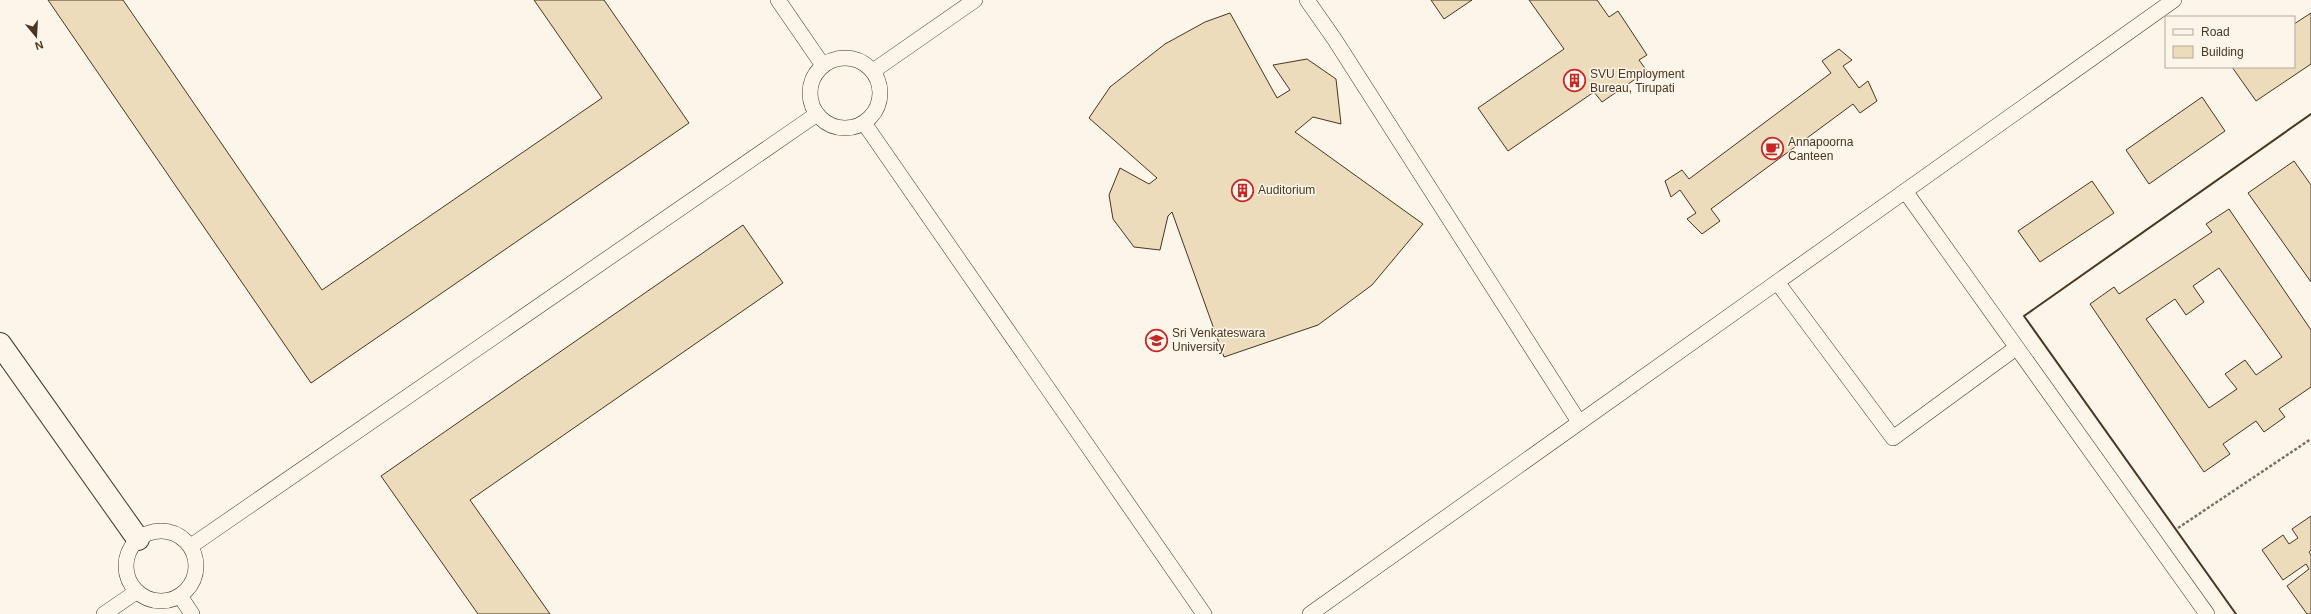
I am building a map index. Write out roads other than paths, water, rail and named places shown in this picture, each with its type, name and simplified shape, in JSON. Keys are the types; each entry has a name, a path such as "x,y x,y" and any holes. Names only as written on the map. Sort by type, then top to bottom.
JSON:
{"street":[{"path":"0,344 138,539"}],"lane":[{"path":"778,0 822,64"},
{"path":"873,71 975,0"},
{"path":"1307,0 1336,40 1580,422"},
{"path":"1310,614 2174,0"},
{"path":"847,57 862,62 873,71 880,84 880,99 875,112 864,123 850,128 836,128 822,121 817,114 809,95 812,80 822,64 847,57"},
{"path":"191,546 817,114"},
{"path":"864,123 1204,614"},
{"path":"1905,191 2207,614"},
{"path":"1777,282 1893,438 2016,348"},
{"path":"166,531 180,536 191,546 196,560 196,573 190,586 180,596 165,602 149,600 136,592 128,580 125,565 129,551 138,539 151,532 166,531"},
{"path":"104,614 136,592"},
{"path":"180,596 192,614"}],"place":[{"name":"SVU Employment Bureau, Tirupati","path":"1574,81"},
{"name":"Annapoorna Canteen","path":"1773,149"},
{"name":"Auditorium","path":"1243,190"},
{"name":"Sri Venkateswara University","path":"1156,340"}]}
